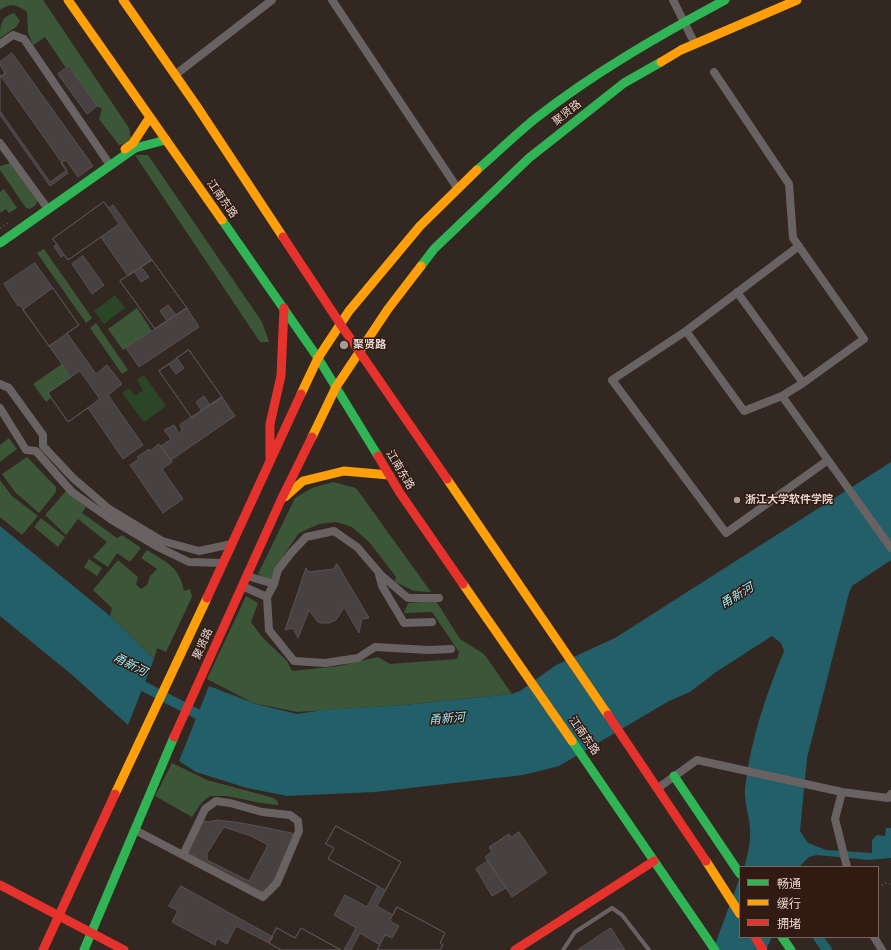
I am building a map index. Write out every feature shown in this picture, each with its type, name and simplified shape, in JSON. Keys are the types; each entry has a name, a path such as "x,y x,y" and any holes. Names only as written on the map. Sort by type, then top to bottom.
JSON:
{"main road":[{"name":"江南东路","path":"68,0 284,308 318,358 400,493 716,950"},
{"path":"123,0 175,75 340,325 642,764 739,912"},
{"name":"聚贤路","path":"43,950 318,358 349,311 420,226 536,118 613,64 684,22 725,0"},
{"name":"聚贤路","path":"84,950 179,727 281,500 336,387 388,310 434,249 529,158 624,83 681,50 797,0"},
{"path":"0,238 47,207 133,144 150,117"},
{"path":"109,163 135,148 166,140"},
{"path":"0,243 47,207"},
{"path":"270,463 270,424 281,376 284,308"},
{"path":"281,500 303,481 344,471 389,475"},
{"path":"674,776 739,873"},
{"path":"515,950 654,861"},
{"path":"0,884 124,950"},
{"path":"756,938 763,950"},
{"path":"783,938 791,950"}],"street":[{"path":"175,75 272,0"},
{"path":"332,0 458,189"},
{"path":"673,0 695,44"},
{"path":"0,44 13,35 24,40 109,163"},
{"path":"686,331 744,411 782,396 803,384 864,339 793,238 789,184 714,72"},
{"path":"0,143 47,207"},
{"path":"799,246 686,331 612,380 726,533 828,460"},
{"path":"737,292 803,384"},
{"path":"0,384 9,388 43,435 43,446 73,478 109,509 162,541 199,552 232,544"},
{"path":"782,396 891,548"},
{"path":"0,408 26,450 36,451 72,492 106,516 158,547 189,562 223,562"},
{"path":"439,598 408,598 377,571 357,546 334,531 306,537 290,553 278,570 274,584 267,597 269,630 294,661 325,663 358,658 375,647 429,650 451,649"},
{"path":"377,571 382,586 404,623 432,622"},
{"path":"247,576 274,584"},
{"path":"242,586 267,597"},
{"path":"658,788 697,760 842,792 888,798 891,794"},
{"path":"842,792 835,819 847,866"},
{"path":"135,830 263,897 277,884 299,831 298,821 290,815 262,812 230,803 216,801 205,809 183,855"},
{"path":"875,938 882,950"}],"lane":[{"path":"563,950 575,932 612,908 622,915 649,950"}],"path":[{"path":"879,886 886,883 891,884"}],"green space":[{"path":"0,0 43,0 129,128 131,138 126,143 119,145 99,119 102,109 97,106 69,66 66,68 45,37 33,45 28,33 27,12 14,5 7,6 0,10"},
{"path":"14,13 20,21 16,27 0,38 2,22 6,17"},
{"path":"135,155 148,155 262,322 269,342 260,342"},
{"path":"10,163 37,201 36,205 30,209 26,208 0,170 0,166"},
{"path":"4,189 17,208 9,213 6,209 0,213 0,192"},
{"path":"44,249 92,318 86,323 37,253"},
{"path":"115,295 125,308 104,324 94,311"},
{"path":"137,308 152,331 123,350 108,329"},
{"path":"96,323 128,370 122,374 90,328"},
{"path":"62,364 71,377 48,393 51,398 46,402 33,384"},
{"path":"144,375 166,406 146,421 143,421 122,393 129,388 135,396 143,390 137,380"},
{"path":"9,438 17,449 0,462 0,445"},
{"path":"27,457 56,487 56,492 39,513 15,492 2,474"},
{"path":"0,480 12,496 38,516 22,535 0,517"},
{"path":"333,482 356,488 431,592 414,591 395,582 396,577 370,543 352,527 336,522 319,524 299,533 285,553 270,583 258,574 295,498 312,488"},
{"path":"66,491 86,507 82,513 117,538 122,535 141,548 130,562 117,553 108,567 93,557 107,542 78,519 66,535 45,515"},
{"path":"41,518 65,537 58,547 34,527"},
{"path":"147,550 166,562 175,570 182,583 184,591 190,589 192,597 166,652 157,648 154,659 110,616 112,608 93,590 118,560 138,577 136,584 141,589 147,585 150,576 157,569 141,558"},
{"path":"89,559 102,568 97,576 84,567"},
{"path":"246,596 258,603 251,622 262,637 287,661 292,671 339,666 378,657 390,664 457,659 459,652 432,612 404,613 408,603 436,601 460,639 484,654 512,694 404,705 297,712 253,703 207,679"},
{"path":"172,763 207,780 274,798 278,802 278,805 227,796 210,796 202,802 192,817 155,796"}],"water":[{"path":"891,462 891,560 852,586 849,593 807,758 800,831 808,843 826,850 872,853 872,840 877,835 885,836 886,828 891,828 891,858 869,860 817,855 809,857 800,866 744,866 750,838 745,794 747,771 760,718 784,651 781,643 772,636 716,672 690,692 669,701 559,766 523,775 375,792 287,796 247,788 196,772 179,761 209,686 256,704 297,714 323,710 404,705 512,694 520,691 556,665 615,638"},
{"path":"0,526 110,616 154,659 128,725 71,674 0,616"},
{"path":"739,880 739,938 772,938 766,950 713,950"}],"building":[{"path":"12,53 93,166 78,177 66,160 61,163 68,173 50,186 0,115 0,75 1,76 5,73 0,65 0,62"},
{"path":"69,66 97,106 87,114 58,74"},
{"path":"0,75 67,170 50,182 0,111"},
{"path":"104,202 109,208 113,205 152,260 128,276 101,237 68,260 64,255 61,257 54,246 57,244 53,239"},
{"path":"104,202 119,224 68,260 53,239"},
{"path":"83,256 104,285 92,294 72,264"},
{"path":"152,260 187,308 155,329 120,281"},
{"path":"152,260 187,308 176,315 168,305 160,311 167,321 155,329 120,281 134,271 141,282 149,277 141,267"},
{"path":"35,263 79,325 67,333 96,374 107,365 122,384 108,395 143,445 123,459 88,408 68,422 48,393 71,377 20,305 18,306 4,284"},
{"path":"53,288 79,325 49,346 23,310"},
{"path":"187,308 199,327 139,367 126,348"},
{"path":"189,350 222,397 192,418 159,371"},
{"path":"189,350 222,397 210,405 204,396 196,402 202,411 192,418 159,371 169,364 176,374 184,368 177,358"},
{"path":"80,371 100,399 68,422 48,393"},
{"path":"222,397 235,416 171,460 161,446 171,439 164,430 174,425 179,433 182,430 180,425"},
{"path":"159,444 172,462 162,469 183,499 163,513 130,465 139,459 137,457 149,449 150,451"},
{"path":"337,564 369,618 362,619 359,633 344,607 336,620 329,623 320,623 309,610 298,638 293,628 285,630 306,568 309,572 333,569"},
{"path":"201,820 208,822 217,820 242,823 292,833 293,837 277,876 264,893 210,866 188,852"},
{"path":"336,826 401,862 377,906 393,915 397,907 445,933 440,943 443,945 440,950 377,950 380,945 360,933 351,950 344,950 356,928 334,915 345,895 367,907 378,886 328,859 334,848 326,844"},
{"path":"336,826 401,862 385,890 328,859 334,848 326,844"},
{"path":"224,827 251,836 268,845 249,881 207,860 207,854"},
{"path":"519,832 547,873 512,897 485,857 492,852 489,847 509,834 511,837"},
{"path":"488,861 506,888 492,896 476,869"},
{"path":"181,886 273,937 269,943 236,926 227,944 217,938 215,945 172,922 178,911 169,906"},
{"path":"397,907 445,933 440,943 443,945 440,950 377,950 385,935 392,938 399,926 390,921"},
{"path":"277,928 295,938 301,928 341,950 281,950 269,943"},
{"path":"277,928 295,938 301,928 341,950 281,950 269,943"},
{"path":"611,928 625,950 578,950"}],"waterway":[{"name":"甬新河","path":"133,681 209,720"},
{"path":"819,938 827,950"}],"traffic: fast":[{"path":"477,170 521,130 581,85 652,41 725,0"},
{"path":"421,266 434,249 529,158 624,83 661,62"},
{"path":"0,243 135,148 166,140"},
{"path":"222,220 318,358 378,456"},
{"path":"84,950 174,737"},
{"path":"572,741 715,950"},
{"path":"674,776 739,873"},
{"path":"783,938 791,950"}],"traffic: slow":[{"path":"68,0 222,220"},
{"path":"123,0 196,105 283,237"},
{"path":"661,62 681,50 797,0"},
{"path":"125,149 133,143 150,117"},
{"path":"301,394 318,358 349,311 420,226 477,170"},
{"path":"312,437 336,387 388,309 421,266"},
{"path":"285,497 303,481 344,471 389,475"},
{"path":"447,479 608,715"},
{"path":"463,584 572,741"},
{"path":"115,794 207,598"},
{"path":"706,861 739,912"}],"traffic: jam":[{"path":"283,237 341,325 447,479"},
{"path":"270,458 270,424 281,376 284,308"},
{"path":"207,598 301,394"},
{"path":"174,737 281,500 312,437"},
{"path":"378,456 400,493 463,584"},
{"path":"608,715 706,861"},
{"path":"43,950 115,794"},
{"path":"515,950 654,861"},
{"path":"0,885 124,950"},
{"path":"756,938 763,950"}],"place":[{"name":"聚贤路","path":"344,345"},
{"name":"浙江大学软件学院","path":"737,500"}]}
